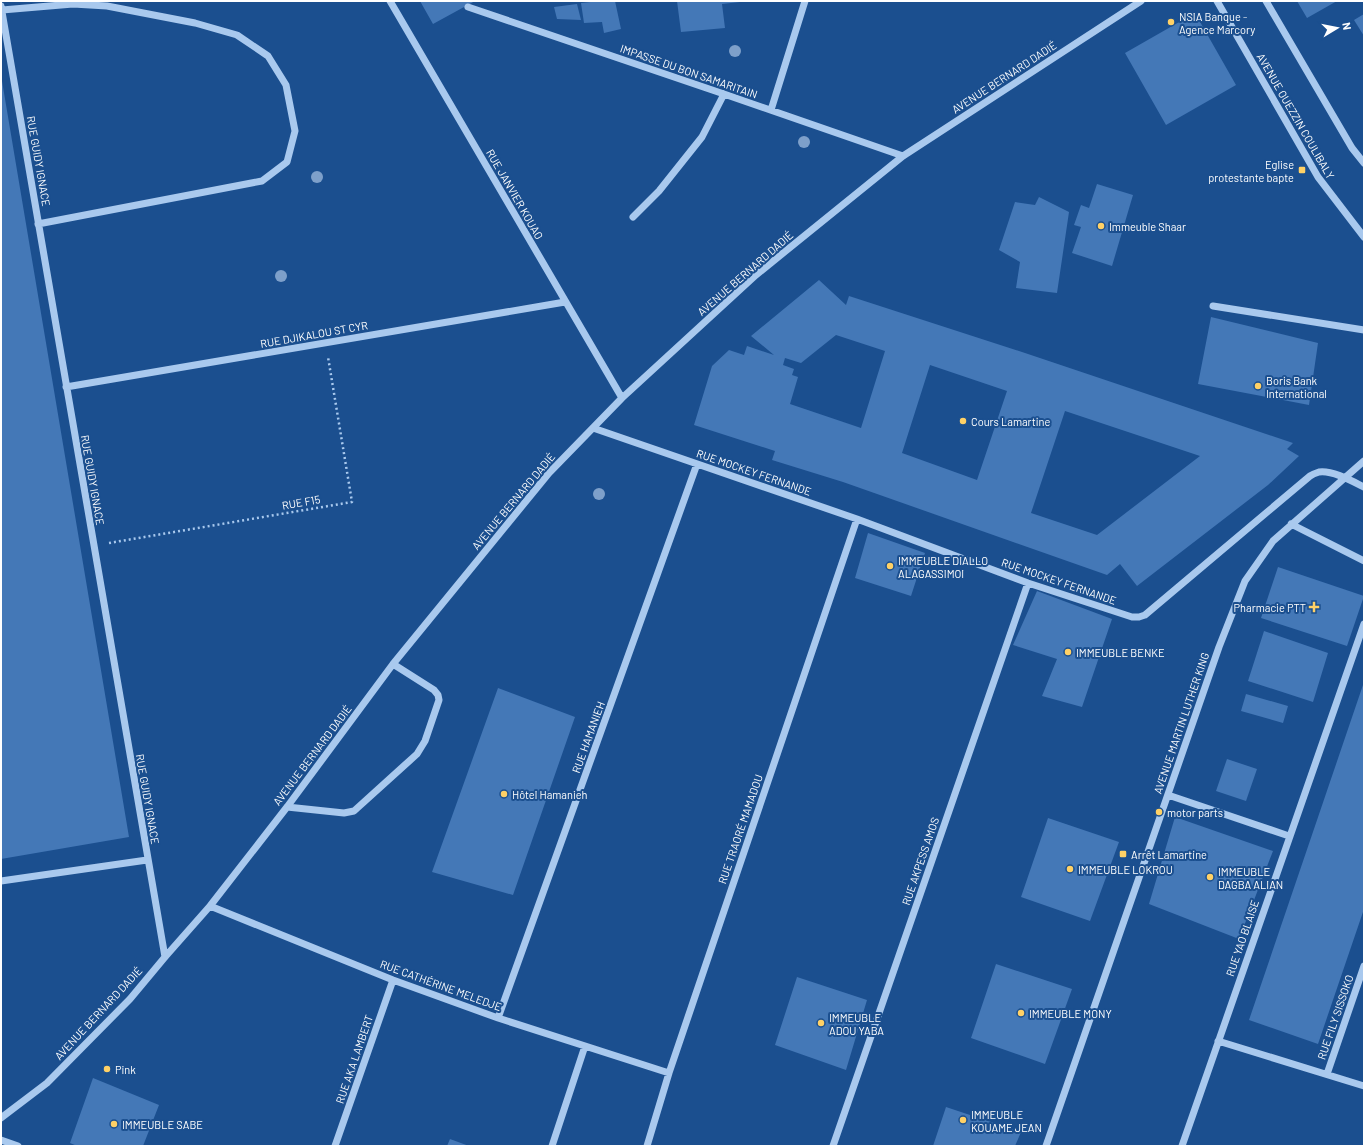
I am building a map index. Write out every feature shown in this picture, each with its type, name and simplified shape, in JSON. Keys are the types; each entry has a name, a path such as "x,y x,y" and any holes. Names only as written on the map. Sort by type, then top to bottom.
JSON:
{"street":[{"name":"RUE JANVIER KOUAO","path":"390,1 622,398"},
{"path":"771,110 805,1"},
{"name":"AVENUE BERNARD DADIÉ","path":"1,1118 47,1082 130,999 210,906 287,807 393,664 549,473 622,398 756,275 902,156 1140,1"},
{"name":"AVENUE OUEZZIN COULIBALY","path":"1217,1 1318,177 1364,237"},
{"path":"1266,1 1352,148 1364,163"},
{"path":"1,8 73,4 107,6 195,23 237,35 268,56 286,85 295,131 287,162 262,181 38,224"},
{"name":"IMPASSE DU BON SAMARITAIN","path":"468,7 902,156"},
{"name":"RUE GUIDY IGNACE","path":"1,8 147,860 165,957"},
{"path":"633,217 659,191 702,137 724,94"},
{"name":"RUE DJIKALOU ST CYR","path":"66,387 565,302"},
{"path":"1213,306 1364,330"},
{"name":"RUE MOCKEY FERNANDE","path":"593,428 857,519 1028,583 1132,617 1145,615 1310,476 1323,472 1345,478 1364,487"},
{"name":"AVENUE MARTIN LUTHER KING","path":"1046,1146 1219,647 1245,581 1273,541 1364,461"},
{"name":"RUE HAMANIEH","path":"498,1018 698,464"},
{"name":"RUE TRAORÉ MAMADOU","path":"647,1146 670,1073 857,519"},
{"path":"1291,524 1364,560"},
{"name":"RUE AKPESS AMOS","path":"833,1146 1028,583"},
{"name":"RUE YAO BLAISE","path":"1182,1146 1364,624"},
{"path":"287,807 344,813 354,811 417,754 425,742 439,700 438,695 434,690 393,664"},
{"path":"1168,795 1289,836"},
{"path":"1,881 147,860"},
{"name":"RUE CATHÉRINE MELEDJE","path":"210,906 393,980 498,1018 670,1073"},
{"name":"RUE FILY SISSOKO","path":"1327,1074 1364,966"},
{"name":"RUE AKA LAMBERT","path":"335,1146 393,980"},
{"path":"1218,1041 1364,1086"},
{"path":"552,1146 585,1046"},
{"path":"1,1140 18,1146"}],"path":[{"name":"RUE F15","path":"93,546 352,502 325,343"}],"building":[{"path":"420,1 475,1 433,24"},
{"path":"615,1 621,29 604,33 602,22 584,23 581,3"},
{"path":"677,1 740,2 722,4 725,28 681,32"},
{"path":"1297,1 1337,1 1307,18"},
{"path":"577,4 581,20 557,19 554,7"},
{"path":"1195,13 1236,85 1166,125 1125,53"},
{"path":"1364,14 1364,36 1354,20"},
{"path":"1,75 129,837 1,859"},
{"name":"Immeuble Shaar","path":"1097,184 1133,195 1112,266 1072,253 1081,227 1074,225 1081,205 1089,208"},
{"path":"1039,197 1069,212 1057,293 1016,288 1020,262 999,250 1015,202 1035,205"},
{"name":"Cours Lamartine","path":"819,280 846,305 849,296 1028,354 1293,443 1287,449 1299,456 1268,485 1137,586 1120,564 1107,575 843,482 772,460 775,451 694,425 712,366 729,350 744,355 747,346 774,355 751,336","holes":["836,335 885,351 861,428 790,404 798,377 792,375 794,369 783,365 785,358 801,363","930,365 1007,391 977,480 902,453","1065,411 1200,456 1097,535 1031,513"]},
{"path":"1211,317 1318,343 1309,405 1198,384"},
{"name":"IMMEUBLE DIALLO ALAGASSIMOI","path":"868,533 925,553 911,596 855,578"},
{"path":"1278,567 1364,596 1347,646 1261,618"},
{"name":"IMMEUBLE BENKE","path":"1037,591 1112,619 1082,707 1042,696 1057,659 1013,645"},
{"path":"1264,631 1328,653 1313,702 1248,681"},
{"path":"1364,682 1364,909 1318,1044 1249,1020"},
{"name":"Hôtel Hamanieh","path":"498,688 575,717 513,895 432,872"},
{"path":"1246,694 1288,706 1283,723 1241,711"},
{"path":"1227,759 1257,769 1246,801 1216,791"},
{"name":"IMMEUBLE DAGBA ALIAN","path":"1175,817 1273,851 1239,939 1149,904"},
{"name":"IMMEUBLE LOKROU","path":"1048,818 1119,842 1090,921 1021,897"},
{"name":"IMMEUBLE MONY","path":"996,964 1072,989 1045,1064 971,1038"},
{"name":"IMMEUBLE ADOU YABA","path":"797,977 867,1000 846,1070 775,1045"},
{"name":"IMMEUBLE SABE","path":"93,1078 159,1105 143,1146 77,1146 70,1143"},
{"name":"IMMEUBLE KOUAME JEAN","path":"946,1107 1021,1132 1015,1146 933,1146"},
{"path":"450,1139 469,1146 447,1146"}],"place":[{"name":"NSIA Banque - Agence Marcory","path":"1171,22"},
{"name":"Eglise protestante bapte","path":"1302,170"},
{"name":"Immeuble Shaar","path":"1101,226"},
{"name":"Boris Bank International","path":"1258,386"},
{"name":"Cours Lamartine","path":"963,421"},
{"name":"IMMEUBLE DIALLO ALAGASSIMOI","path":"890,566"},
{"name":"Pharmacie PTT","path":"1314,607"},
{"name":"IMMEUBLE BENKE","path":"1068,652"},
{"name":"Hôtel Hamanieh","path":"504,794"},
{"name":"motor parts","path":"1159,812"},
{"name":"Arrêt Lamartine","path":"1123,854"},
{"name":"IMMEUBLE LOKROU","path":"1070,869"},
{"name":"IMMEUBLE DAGBA ALIAN","path":"1210,877"},
{"name":"IMMEUBLE MONY","path":"1021,1013"},
{"name":"IMMEUBLE ADOU YABA","path":"821,1023"},
{"name":"Pink","path":"107,1069"},
{"name":"IMMEUBLE KOUAME JEAN","path":"963,1120"},
{"name":"IMMEUBLE SABE","path":"114,1124"}]}
